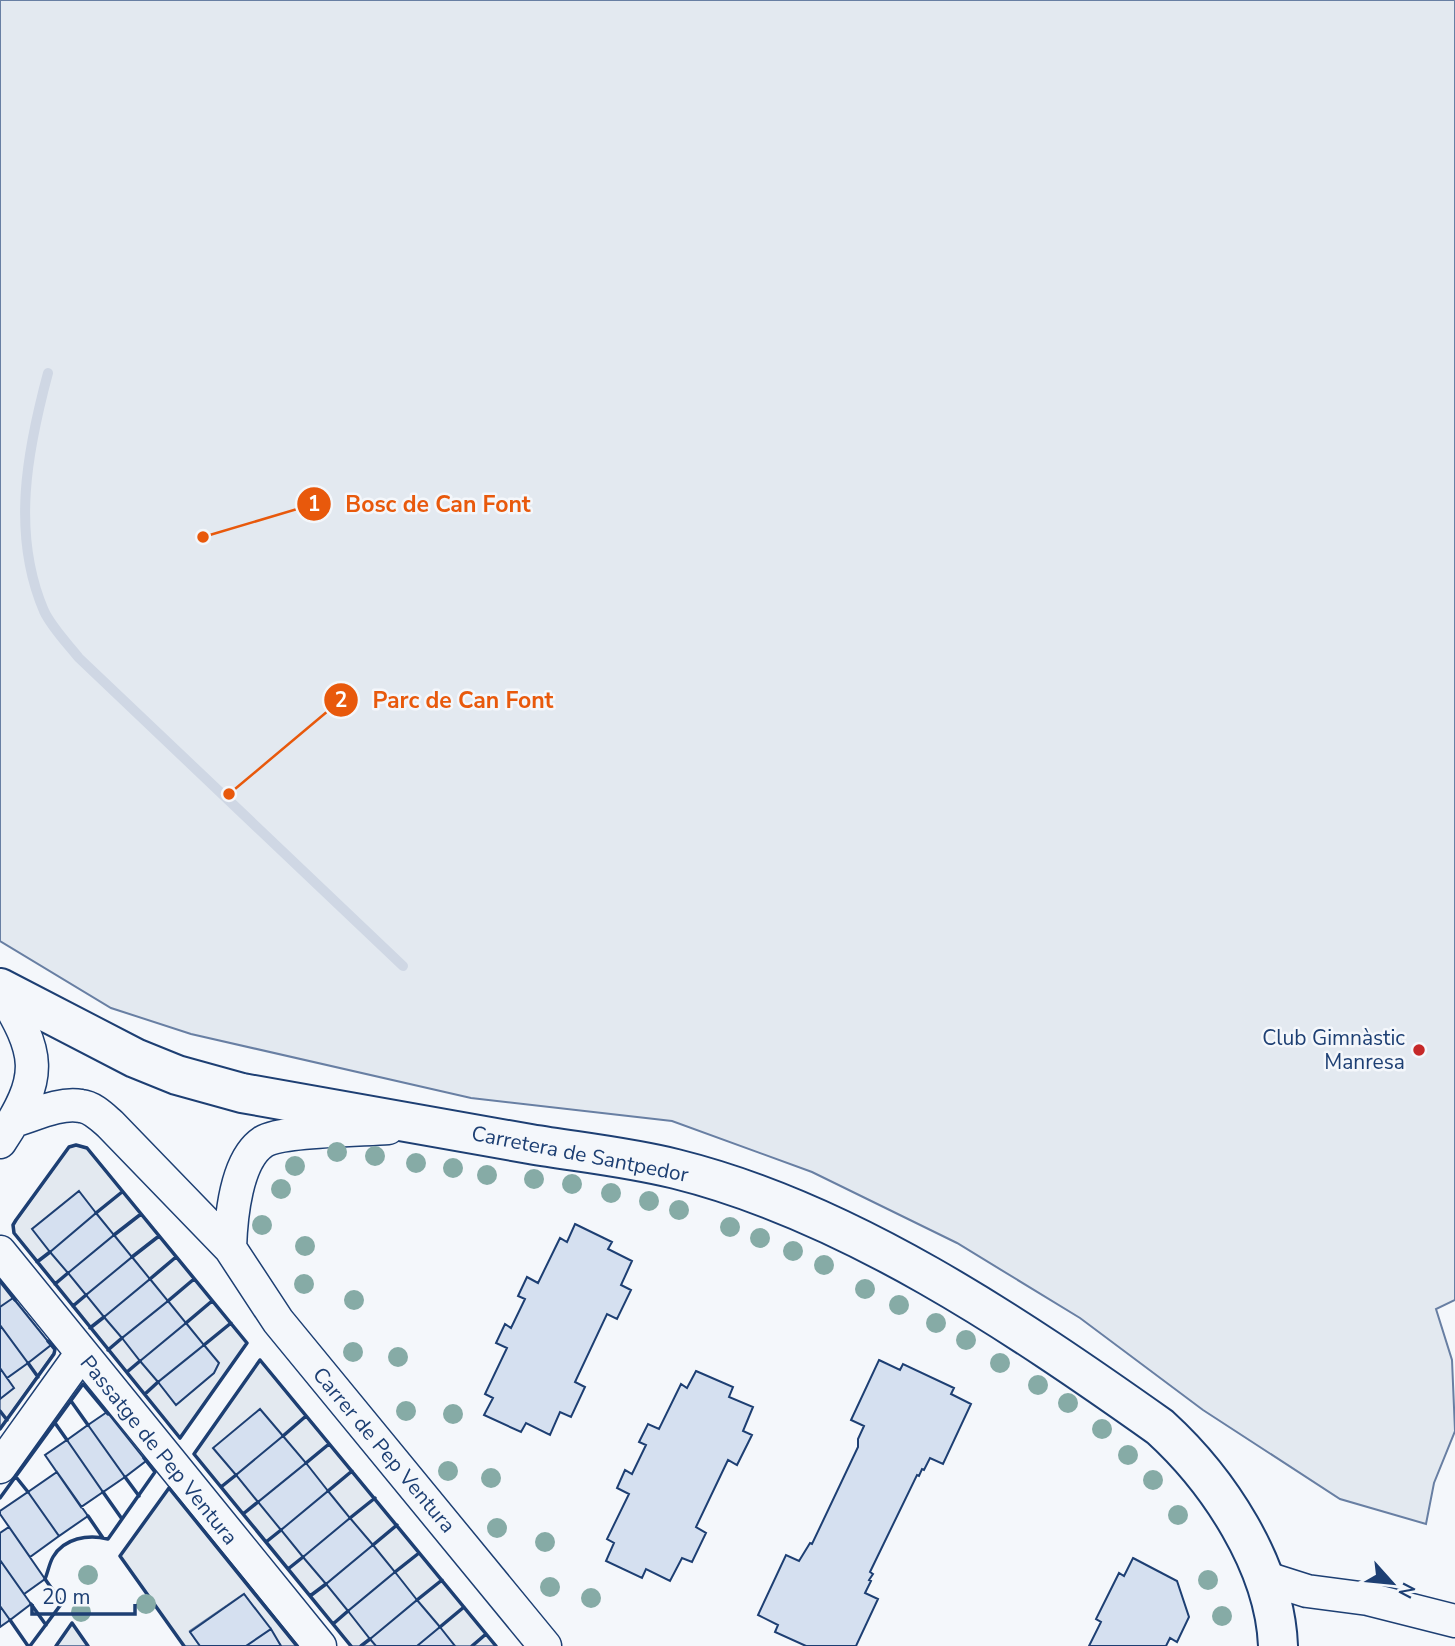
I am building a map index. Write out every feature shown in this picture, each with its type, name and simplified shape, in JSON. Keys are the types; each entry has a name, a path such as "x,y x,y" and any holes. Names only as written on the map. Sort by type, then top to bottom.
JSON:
{"street":[{"name":"Carretera de Santpedor","path":"0,988 135,1058 177,1075 242,1093 677,1169 774,1201 853,1236 932,1279 1032,1339 1160,1427 1179,1444 1220,1495 1249,1541 1263,1577 1278,1646"},
{"path":"0,988 28,1038 33,1058 32,1079 7,1131"},
{"name":"Carrer de Pep Ventura","path":"7,1131 64,1106 83,1106 96,1112 230,1248 278,1321 545,1646"},
{"path":"230,1248 238,1180 263,1142 282,1135 428,1125"},
{"name":"Passatge de Pep Ventura","path":"0,1252 320,1646"},
{"path":"0,1467 81,1354"},
{"path":"1263,1577 1307,1591 1368,1599 1455,1621"}],"shaded area":[{"path":"0,0 1455,0 1455,1300 1436,1309 1452,1360 1455,1431 1434,1483 1426,1524 1340,1499 1203,1410 1080,1318 957,1243 812,1172 672,1121 471,1098 191,1034 111,1008 0,941"},
{"path":"76,1145 87,1148 247,1343 180,1438 14,1233 13,1225 69,1147"},
{"path":"0,1281 55,1351 0,1429"},
{"path":"260,1360 496,1646 351,1646 194,1454"},
{"path":"169,1488 297,1646 281,1646 244,1594 190,1631 200,1646 184,1646 120,1556"},
{"path":"72,1623 88,1646 56,1646"}],"building":[{"path":"79,1191 96,1213 50,1252 32,1229"},
{"path":"96,1213 114,1235 68,1273 50,1252"},
{"path":"575,1224 612,1242 608,1249 632,1261 621,1285 631,1290 617,1319 607,1314 575,1382 585,1387 571,1417 560,1412 550,1435 526,1423 521,1432 484,1415 493,1398 485,1394 507,1348 496,1343 505,1324 511,1328 525,1299 518,1296 527,1277 538,1283 560,1238 567,1242"},
{"path":"114,1235 132,1257 86,1295 68,1273"},
{"path":"132,1257 150,1279 104,1317 86,1295"},
{"path":"150,1279 168,1301 122,1338 104,1317"},
{"path":"13,1298 51,1345 28,1363 0,1325 0,1307"},
{"path":"168,1301 186,1323 140,1361 122,1338"},
{"path":"186,1323 204,1345 158,1382 140,1361"},
{"path":"0,1325 28,1363 7,1378 0,1368"},
{"path":"204,1345 219,1363 214,1373 176,1405 158,1382"},
{"path":"879,1360 900,1370 903,1364 954,1388 951,1394 971,1404 943,1464 930,1458 924,1470 917,1475 870,1572 873,1574 865,1593 878,1599 856,1646 806,1646 775,1632 778,1625 758,1615 786,1555 799,1561 810,1543 812,1544 858,1447 858,1439 864,1426 851,1420"},
{"path":"0,1368 14,1388 0,1399"},
{"path":"696,1371 733,1387 729,1397 753,1407 743,1431 752,1435 737,1465 728,1460 696,1527 706,1533 692,1562 682,1558 670,1581 646,1569 642,1578 606,1561 614,1543 607,1539 629,1494 617,1488 625,1470 632,1474 646,1445 639,1442 648,1424 659,1429 681,1384 687,1388"},
{"path":"260,1409 283,1436 236,1475 213,1448"},
{"path":"107,1412 146,1461 125,1477 88,1425"},
{"path":"88,1425 125,1477 103,1492 67,1440"},
{"path":"283,1436 306,1463 258,1502 236,1475"},
{"path":"67,1440 103,1492 81,1507 45,1455"},
{"path":"306,1463 328,1491 281,1530 258,1502"},
{"path":"57,1472 88,1516 59,1536 28,1492"},
{"path":"328,1491 350,1518 303,1557 281,1530"},
{"path":"28,1492 59,1536 30,1557 0,1514 0,1511"},
{"path":"350,1518 373,1545 326,1584 303,1557"},
{"path":"9,1527 45,1579 24,1594 0,1560 0,1533"},
{"path":"373,1545 395,1572 348,1611 326,1584"},
{"path":"1133,1558 1177,1581 1189,1617 1177,1642 1170,1638 1166,1646 1089,1646 1101,1622 1096,1619 1119,1573 1124,1576"},
{"path":"0,1560 31,1604 10,1620 0,1606"},
{"path":"395,1572 417,1600 370,1639 348,1611"},
{"path":"244,1594 271,1629 246,1646 200,1646 190,1632"},
{"path":"417,1600 440,1627 417,1646 376,1646 370,1639"},
{"path":"0,1606 10,1620 0,1627"},
{"path":"440,1627 455,1646 417,1646"},
{"path":"271,1629 281,1646 246,1646"}],"waterway":[{"path":"48,373 29,462 25,522 34,582 47,617 79,658 403,966"}],"wall":[{"path":"76,1145 87,1148 247,1343 180,1438 14,1233 13,1225 16,1220 69,1147 76,1145"},
{"path":"96,1213 122,1192"},
{"path":"114,1235 141,1214"},
{"path":"132,1257 159,1236"},
{"path":"37,1262 50,1252"},
{"path":"150,1279 176,1257"},
{"path":"55,1284 68,1273"},
{"path":"168,1301 194,1279"},
{"path":"0,1281 15,1300"},
{"path":"73,1306 86,1295"},
{"path":"186,1323 212,1301"},
{"path":"90,1328 104,1317"},
{"path":"204,1345 231,1323"},
{"path":"108,1350 122,1338"},
{"path":"0,1429 54,1354 55,1349 48,1341"},
{"path":"351,1646 194,1454 260,1360 496,1646"},
{"path":"127,1372 140,1361"},
{"path":"28,1363 38,1377"},
{"path":"145,1394 158,1382"},
{"path":"0,1498 83,1384 108,1414"},
{"path":"71,1401 88,1425"},
{"path":"0,1411 7,1420"},
{"path":"283,1436 306,1416"},
{"path":"55,1423 67,1440"},
{"path":"306,1463 329,1444"},
{"path":"30,1646 62,1603 45,1579 53,1557 63,1545 77,1539 108,1539 155,1472 144,1458"},
{"path":"328,1491 352,1471"},
{"path":"221,1487 236,1475"},
{"path":"16,1477 28,1492"},
{"path":"125,1477 139,1496"},
{"path":"184,1646 120,1556 169,1488 297,1646"},
{"path":"103,1492 122,1519"},
{"path":"350,1518 375,1498"},
{"path":"243,1514 258,1502"},
{"path":"88,1516 103,1538"},
{"path":"373,1545 397,1525"},
{"path":"266,1542 281,1530"},
{"path":"395,1572 419,1553"},
{"path":"288,1569 303,1557"},
{"path":"417,1600 442,1580"},
{"path":"310,1596 326,1584"},
{"path":"31,1604 46,1625"},
{"path":"440,1627 464,1607"},
{"path":"333,1624 348,1611"},
{"path":"10,1620 28,1646"},
{"path":"56,1646 72,1623 88,1646"},
{"path":"472,1646 486,1634"},
{"path":"361,1646 370,1639"}],"place":[{"name":"Bosc de Can Font","path":"203,537"},
{"name":"Parc de Can Font","path":"229,794"},
{"name":"Club Gimnàstic Manresa","path":"1419,1050"}]}
